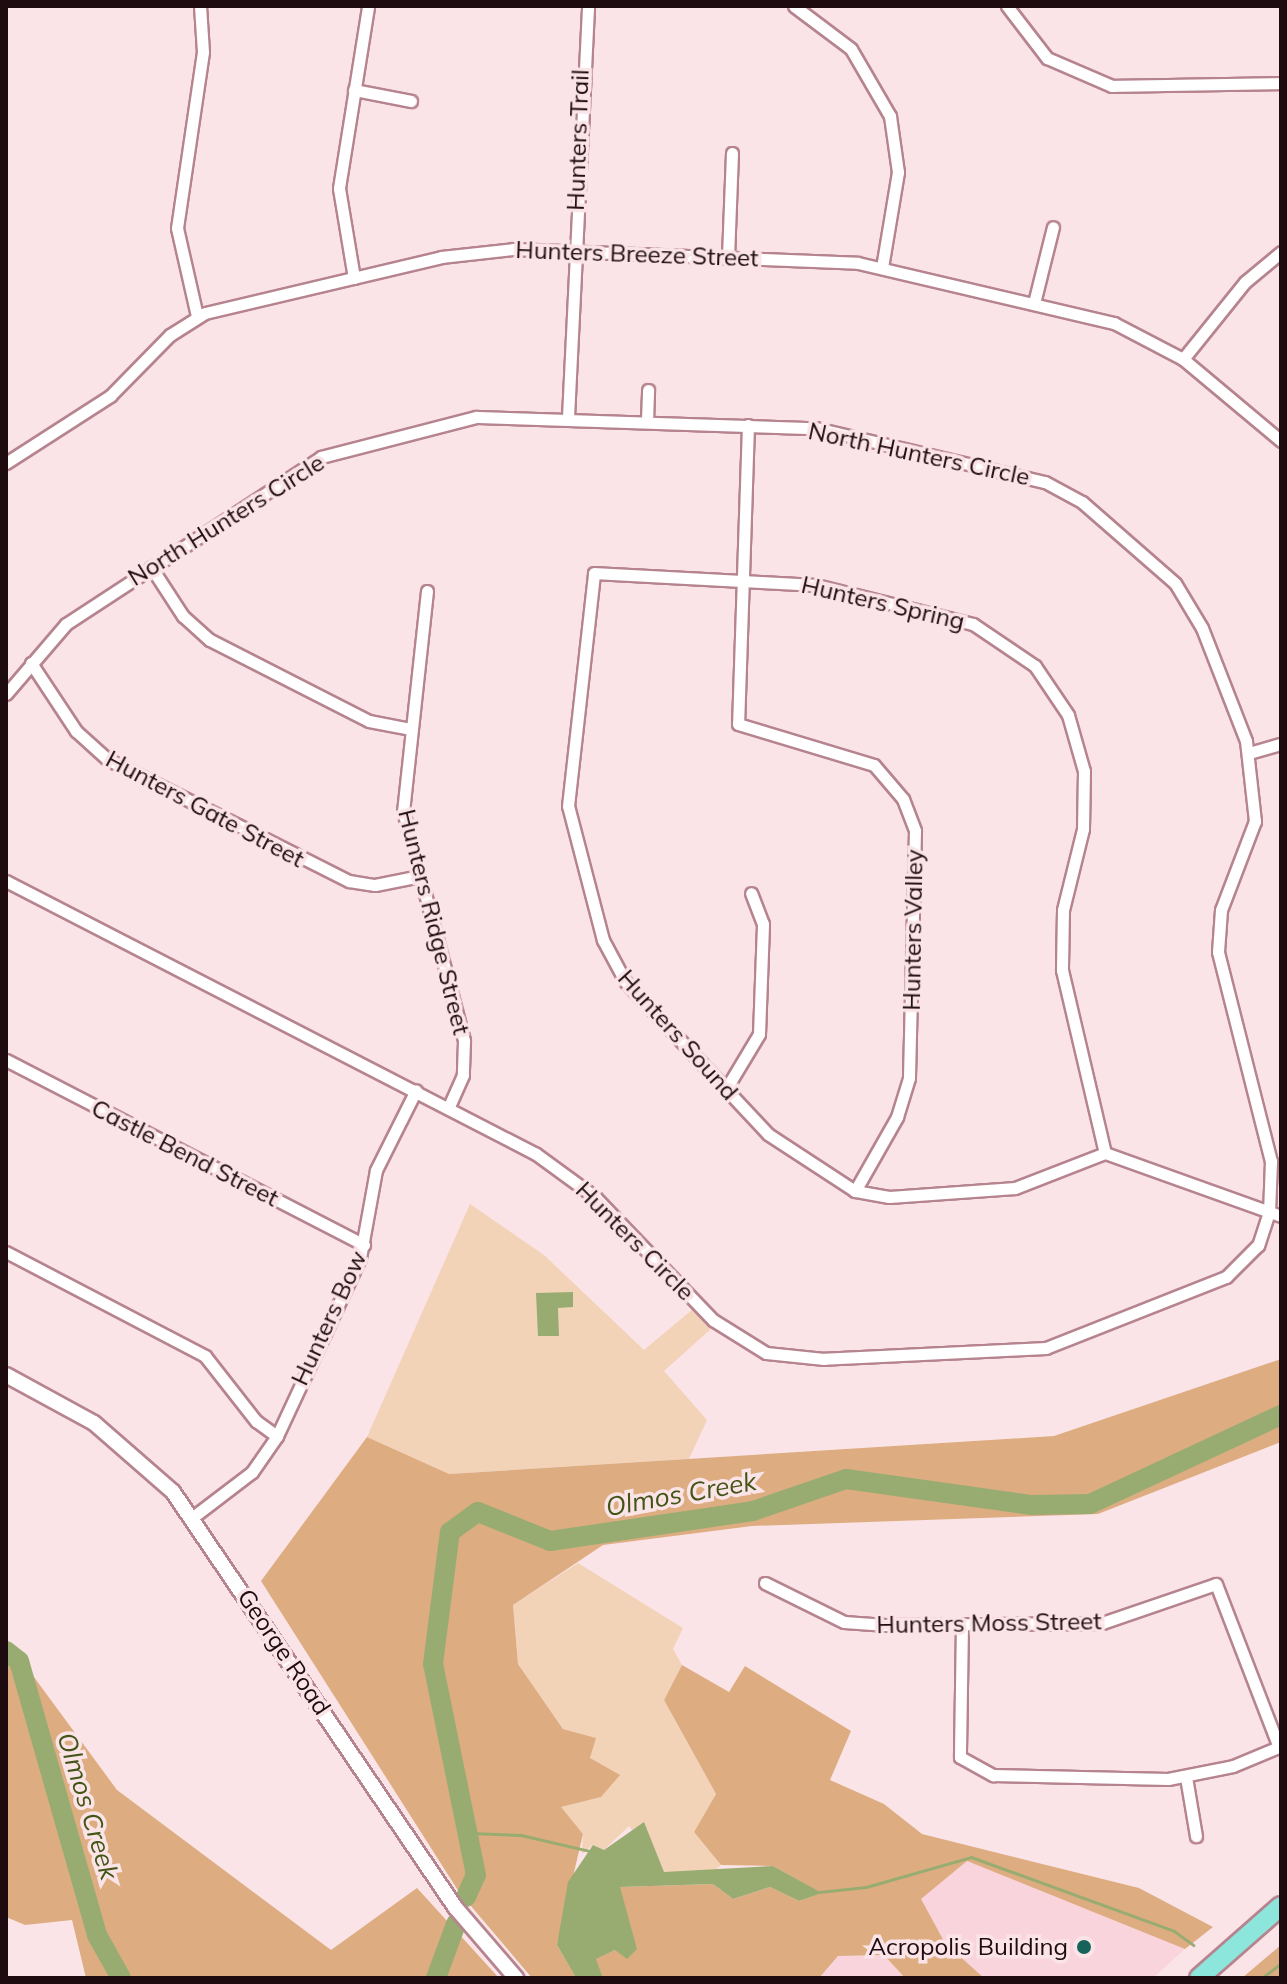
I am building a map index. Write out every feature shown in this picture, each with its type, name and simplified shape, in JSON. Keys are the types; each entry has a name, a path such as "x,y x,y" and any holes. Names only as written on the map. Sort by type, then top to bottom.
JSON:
{"main road":[{"path":"1199,1978 1281,1906"}],"street":[{"path":"197,316 177,228 203,52 200,6"},
{"path":"354,278 339,188 368,6"},
{"name":"Hunters Trail","path":"568,417 588,6"},
{"path":"794,6 851,49 890,116 898,172 882,268"},
{"path":"1007,6 1047,58 1112,86 1281,83"},
{"path":"354,90 411,101"},
{"path":"728,257 732,153"},
{"path":"1034,303 1053,227"},
{"name":"Hunters Breeze Street","path":"6,463 110,396 197,316 477,251 728,257 882,268 1034,303 1132,329 1183,359 1281,441"},
{"path":"1183,359 1245,282 1281,252"},
{"path":"647,421 648,390"},
{"name":"North Hunters Circle","path":"6,694 66,624 151,567 345,448 476,417 568,417 839,432 1010,471 1082,502 1162,568 1189,603 1249,753 1255,821 1221,910 1218,952 1271,1161 1275,1214"},
{"path":"744,578 748,425"},
{"path":"151,567 183,616 210,640 369,721 411,729"},
{"name":"Hunters Spring","path":"594,573 744,578 816,585 973,624 1021,653 1059,697 1078,742 1086,790 1063,910 1062,970 1105,1153"},
{"name":"Hunters Sound","path":"594,573 569,773 570,818 612,961 726,1089 784,1147 855,1191 889,1197 1015,1188 1105,1153"},
{"name":"Hunters Valley","path":"744,578 738,724 874,765 898,790 915,831 909,1078 897,1117 855,1191"},
{"name":"Hunters Ridge Street","path":"427,591 403,811 464,1041 463,1075 449,1107"},
{"name":"Hunters Gate Street","path":"31,663 76,731 107,759 339,877 375,885 420,876"},
{"path":"1249,753 1281,744"},
{"name":"Hunters Circle","path":"6,881 449,1107 579,1182 730,1335 796,1359 1046,1348 1226,1277 1258,1245 1275,1214"},
{"path":"726,1089 759,1034 763,924 751,893"},
{"name":"Castle Bend Street","path":"6,1060 364,1245"},
{"name":"Hunters Bow","path":"193,1517 252,1472 277,1436 364,1245 376,1170 416,1090"},
{"path":"1105,1153 1275,1214"},
{"path":"6,1252 205,1356 256,1421 277,1436"},
{"name":"George Road","path":"6,1375 94,1423 193,1517 455,1907 516,1978"},
{"name":"Hunters Moss Street","path":"765,1583 844,1622 962,1624 1102,1623 1216,1584 1280,1747"},
{"path":"962,1624 960,1757 1014,1779 1186,1777 1280,1747"},
{"path":"1186,1777 1196,1836"}],"shaded area":[{"path":"470,1204 544,1255 644,1350 693,1309 711,1329 664,1371 707,1420 689,1459 448,1474 367,1437"},
{"path":"573,1292 573,1307 558,1308 559,1336 538,1336 536,1293"},
{"path":"1281,1359 1281,1442 1098,1514 752,1526 603,1545 513,1605 518,1664 563,1729 596,1738 590,1758 620,1775 601,1797 561,1807 583,1834 557,1945 576,1978 532,1978 459,1892 261,1581 367,1437 449,1474 1054,1436"},
{"path":"578,1563 683,1628 673,1649 682,1665 664,1700 716,1794 694,1832 721,1865 711,1874 663,1872 629,1826 604,1850 593,1845 582,1854 583,1834 560,1807 601,1797 590,1758 595,1738 563,1729 518,1664 513,1605"},
{"path":"6,1639 117,1790 331,1950 417,1888 499,1978 86,1978 72,1920 25,1925 6,1917"},
{"path":"682,1665 729,1692 745,1666 851,1731 830,1780 884,1804 922,1834 1139,1888 1213,1927 1185,1949 967,1861 921,1899 945,1943 984,1978 905,1978 884,1955 838,1956 819,1978 603,1978 595,1959 615,1950 619,1887 713,1884 733,1899 770,1887 799,1901 821,1893 773,1866 721,1865 694,1832 716,1794 664,1700"},
{"path":"644,1822 664,1872 773,1866 822,1893 799,1901 770,1887 733,1899 713,1884 620,1887 637,1949 627,1959 615,1950 596,1959 603,1978 576,1978 557,1945 568,1882 593,1845 604,1850"},
{"path":"967,1861 1185,1949 1153,1978 984,1978 945,1943 920,1899"},
{"path":"1281,1945 1281,1978 1242,1978"},
{"path":"884,1955 905,1978 819,1978 838,1956"}],"waterway":[{"name":"Olmos Creek","path":"466,1897 476,1875 433,1664 450,1532 478,1512 550,1541 753,1511 846,1479 1032,1505 1090,1504 1281,1415"},
{"name":"Olmos Creek","path":"6,1651 19,1661 97,1935 121,1978"},
{"path":"469,1833 521,1835 590,1851"},
{"path":"819,1892 866,1887 971,1857 1174,1931 1193,1945"},
{"name":"Olmos Creek","path":"436,1978 456,1924"},
{"path":"1262,1978 1281,1963"}],"place":[{"name":"Acropolis Building","path":"1084,1947"}]}
